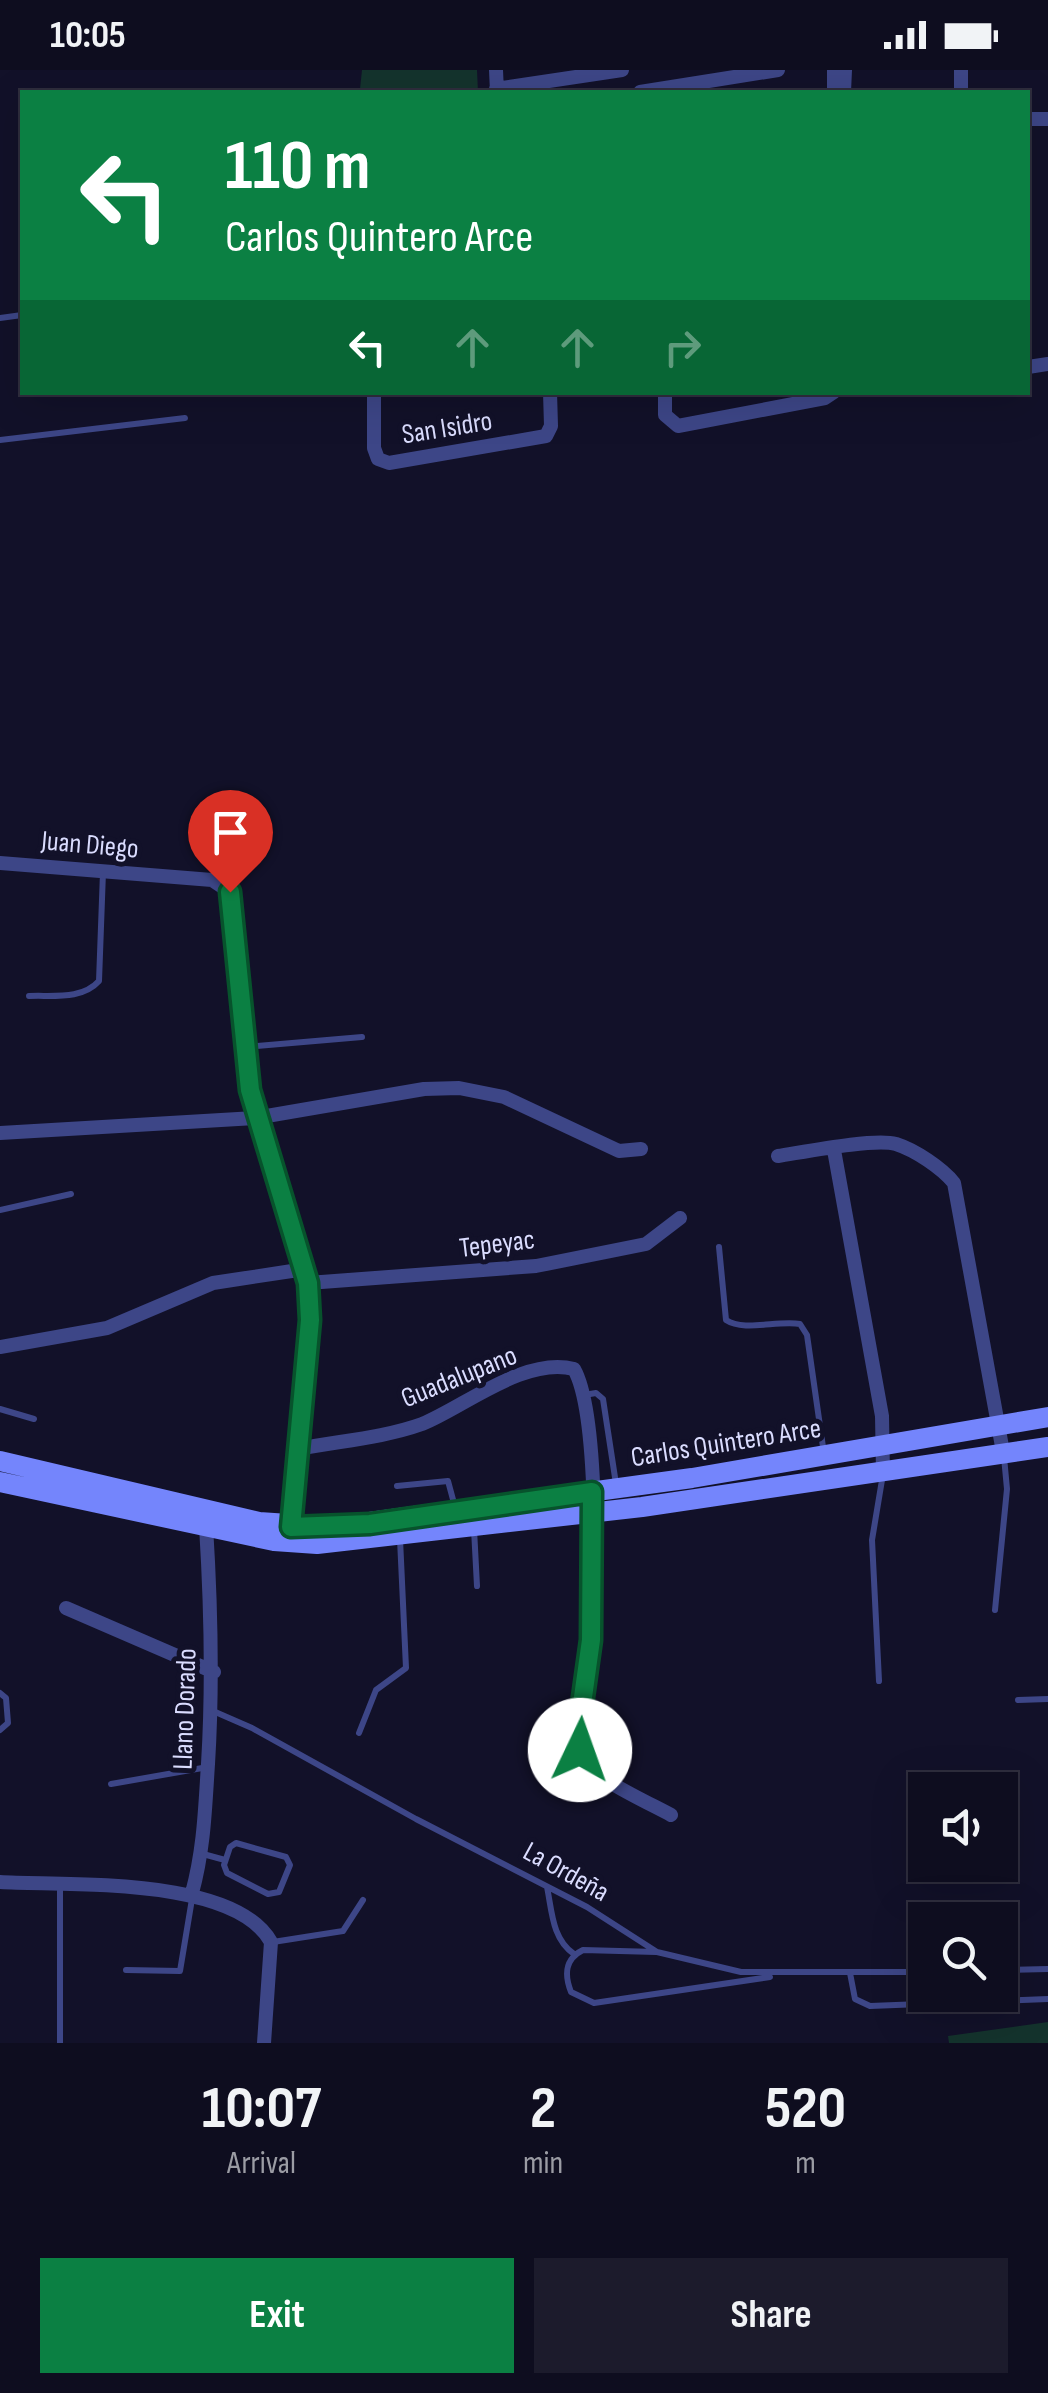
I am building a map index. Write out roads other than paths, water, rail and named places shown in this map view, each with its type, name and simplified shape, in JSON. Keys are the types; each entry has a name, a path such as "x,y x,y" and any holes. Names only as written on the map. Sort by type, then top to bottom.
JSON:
{"main road":[{"name":"Carlos Quintero Arce","path":"0,1461 52,1483 206,1526 290,1534 592,1492 1048,1417"},
{"name":"Carlos Quintero Arce","path":"0,1482 52,1483 347,1543 592,1514 1048,1446"}],"street":[{"path":"510,90 577,85 622,70"},
{"path":"653,90 778,70"},
{"name":"San Isidro","path":"374,395 374,448 378,459 389,462 546,436 551,426 550,395"},
{"path":"665,395 665,415 678,426 830,395"},
{"name":"Juan Diego","path":"0,863 212,880 226,886 234,912 255,1118 306,1276 310,1320 290,1534"},
{"path":"0,1134 255,1118 424,1089 460,1088 504,1097 612,1149 640,1148"},
{"path":"778,1156 896,1144 947,1174 954,1184 1003,1452"},
{"path":"834,1150 882,1416 884,1473"},
{"name":"Tepeyac","path":"0,1346 107,1328 213,1284 536,1266 646,1244 680,1218"},
{"name":"Guadalupano","path":"298,1449 424,1423 498,1382 560,1367 574,1369 583,1395"},
{"path":"583,1395 592,1492 591,1640 577,1740 588,1765 671,1816"},
{"name":"Llano Dorado","path":"192,1893 203,1854 214,1672 206,1526"},
{"path":"66,1608 214,1672"},
{"path":"0,1882 192,1893 252,1920 272,1942 264,2043"}],"lane":[{"path":"0,440 185,418"},
{"path":"29,996 78,994 90,991 99,982 103,871"},
{"path":"245,1048 362,1037"},
{"path":"0,1210 70,1194"},
{"path":"718,1247 726,1320 740,1325 783,1321 800,1324 807,1334 824,1455"},
{"path":"583,1395 596,1393 603,1399 617,1510"},
{"path":"0,1409 34,1419"},
{"path":"995,1610 1007,1489 1003,1452"},
{"path":"880,1682 872,1540 884,1473"},
{"path":"397,1486 448,1481 456,1512"},
{"path":"474,1528 477,1586"},
{"path":"359,1733 376,1690 406,1668 400,1537"},
{"path":"0,1693 6,1698 8,1723 0,1730"},
{"path":"1018,1700 1048,1699"},
{"name":"La Ordeña","path":"212,1711 252,1728 547,1886 657,1952 741,1972 908,1972"},
{"path":"111,1784 208,1767"},
{"path":"236,1843 286,1856 290,1865 281,1889 268,1894 227,1873 226,1860 230,1847 236,1843"},
{"path":"203,1854 226,1860"},
{"path":"60,1886 60,2043"},
{"path":"547,1886 557,1934 564,1947 574,1954 599,1948 657,1952"},
{"path":"126,1970 175,1974 180,1971 192,1893"},
{"path":"272,1942 343,1931 363,1900"},
{"path":"574,1954 566,1971 571,1992 594,2002 794,1974"},
{"path":"1018,1969 1048,1968"},
{"path":"850,1974 854,2000 870,2006 1048,2000"}]}
